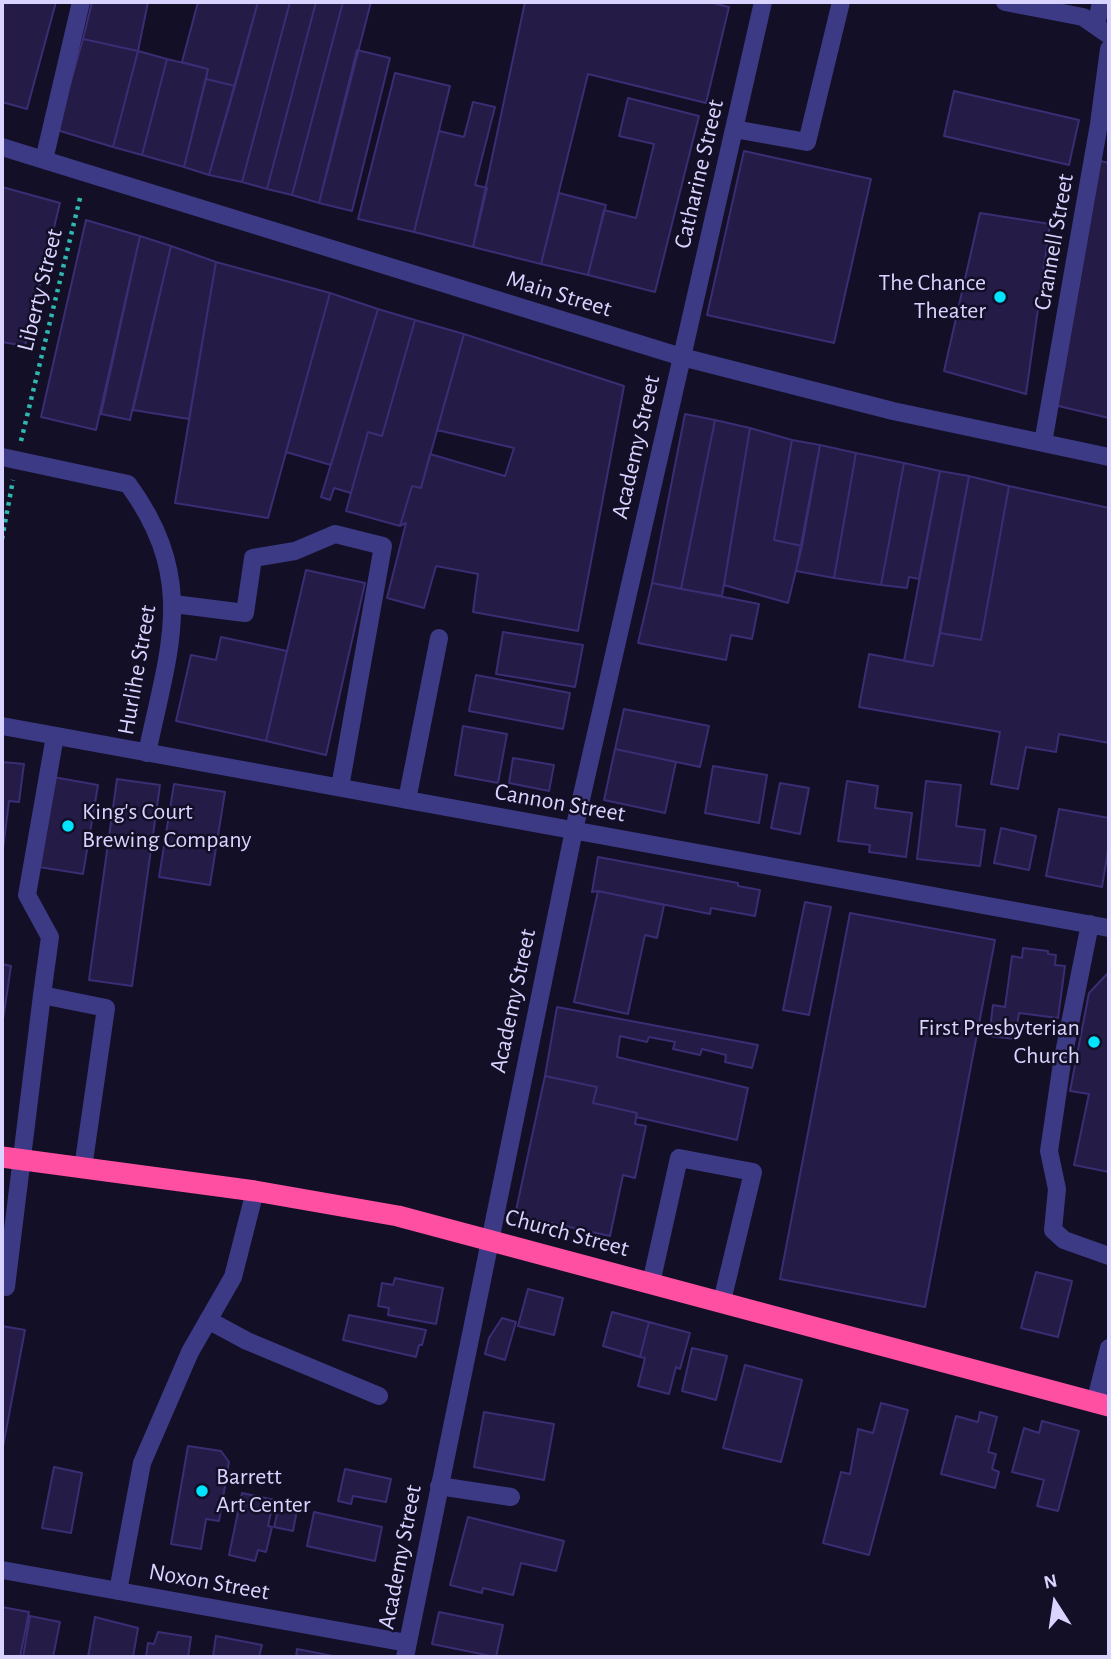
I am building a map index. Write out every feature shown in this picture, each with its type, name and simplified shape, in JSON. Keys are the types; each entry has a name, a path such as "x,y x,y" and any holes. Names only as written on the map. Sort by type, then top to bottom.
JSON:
{"highway":[{"name":"Church Street","path":"12,1159 256,1191 398,1216 1102,1404"}],"street":[{"path":"44,160 81,2"},
{"name":"Catharine Street","path":"682,357 763,2"},
{"path":"734,129 807,142 841,2"},
{"path":"1005,2 1083,17 1102,31"},
{"path":"1101,2 1102,31"},
{"name":"Crannell Street","path":"1043,443 1100,124 1109,49"},
{"name":"Main Street","path":"2,147 682,357 893,411 1109,457"},
{"name":"Academy Street","path":"406,1650 488,1238 574,830 682,357"},
{"name":"Hurlihe Street","path":"9,459 128,484 144,506 161,542 173,582 174,604 171,639 147,753"},
{"path":"174,604 245,613 253,558 295,551 335,534 383,546 340,787"},
{"path":"407,800 439,638"},
{"name":"Cannon Street","path":"2,726 1109,928"},
{"path":"6,1287 12,1159 50,937 27,895 55,736"},
{"path":"1090,924 1062,1063 1049,1151 1057,1189 1053,1230 1065,1240 1109,1256"},
{"path":"42,995 106,1008 83,1168"},
{"path":"651,1283 679,1158 753,1172 722,1301"},
{"path":"118,1591 142,1463 190,1352 233,1277 256,1191"},
{"path":"208,1320 247,1341 379,1396"},
{"path":"1102,1404 1109,1348"},
{"path":"439,1486 511,1497"},
{"name":"Noxon Street","path":"2,1570 406,1650"}],"path":[{"name":"Liberty Street","path":"2,540 9,459 87,173"}],"building":[{"path":"2,2 56,2 27,109 2,102"},
{"path":"92,2 148,2 138,51 83,39"},
{"path":"198,2 258,2 235,86 206,79 208,69 182,62"},
{"path":"258,2 290,2 242,182 209,175"},
{"path":"290,2 316,2 267,189 242,182"},
{"path":"316,2 343,2 292,195 267,189"},
{"path":"343,2 371,2 319,203 292,195"},
{"path":"525,2 709,2 729,7 706,103 588,74 541,264 473,247"},
{"path":"83,39 138,51 113,147 57,130"},
{"path":"357,50 390,58 352,211 319,203"},
{"path":"138,51 167,59 142,155 113,147"},
{"path":"167,59 208,69 184,167 142,155"},
{"path":"395,73 450,86 414,232 358,219"},
{"path":"206,79 235,86 209,175 184,167"},
{"path":"954,91 1079,120 1069,165 944,136"},
{"path":"628,98 699,116 655,292 588,275 604,210 636,218 654,144 619,136"},
{"path":"473,102 495,107 475,185 487,188 473,247 414,232 439,131 464,137"},
{"path":"744,151 871,179 834,343 707,315"},
{"path":"1092,159 1109,163 1109,418 1050,404"},
{"path":"2,187 60,203 25,346 2,342"},
{"path":"559,193 606,205 588,275 541,264"},
{"name":"The Chance Theater","path":"980,213 1050,224 1026,394 944,371"},
{"path":"86,220 140,236 96,430 41,417"},
{"path":"140,236 171,246 130,420 101,414"},
{"path":"171,246 216,262 189,419 133,410"},
{"path":"216,262 330,293 268,518 175,503"},
{"path":"330,293 378,309 331,465 286,452"},
{"path":"378,309 415,320 382,436 368,432 351,493 334,488 330,500 321,497"},
{"path":"415,320 464,334 421,488 412,486 400,526 346,511 368,432 382,436"},
{"path":"464,334 624,386 578,631 473,612 478,574 436,566 424,608 387,598 406,523 400,526 412,486 421,488 430,454 505,476 514,448 437,430"},
{"path":"685,414 715,420 681,589 652,583"},
{"path":"715,420 750,428 722,596 681,589"},
{"path":"750,428 792,440 774,540 802,546 788,603 724,585"},
{"path":"792,440 820,445 802,546 774,540"},
{"path":"820,445 856,453 834,578 796,571"},
{"path":"856,453 904,463 881,585 834,578"},
{"path":"904,463 940,471 919,579 909,577 907,588 881,585"},
{"path":"940,471 969,476 933,666 904,661"},
{"path":"969,476 1009,486 981,640 940,633"},
{"path":"1009,486 1109,508 1109,743 1059,734 1056,752 1026,747 1018,789 991,784 1000,732 859,707 869,654 933,666 940,633 981,640"},
{"path":"306,570 365,583 326,755 266,741"},
{"path":"652,583 759,604 752,639 731,635 726,660 638,643"},
{"path":"503,632 583,645 575,687 496,674"},
{"path":"221,637 287,651 266,741 176,721 191,655 216,660"},
{"path":"476,675 570,693 563,729 469,711"},
{"path":"624,709 709,726 700,767 615,749"},
{"path":"463,726 507,734 498,783 455,775"},
{"path":"615,749 676,762 665,813 604,800"},
{"path":"513,758 554,765 549,791 509,783"},
{"path":"2,762 24,764 19,802 9,801 2,857"},
{"path":"713,766 767,775 759,823 705,813"},
{"name":"King's Court Brewing Company","path":"53,777 98,785 83,874 39,867"},
{"path":"117,779 160,785 132,986 89,980"},
{"path":"847,781 878,786 875,808 912,813 906,857 869,852 870,845 838,841"},
{"path":"926,781 961,785 956,826 985,830 980,866 917,859"},
{"path":"780,783 809,788 800,834 771,828"},
{"path":"174,784 225,792 210,885 159,877"},
{"path":"1059,809 1109,818 1109,845 1102,887 1046,876"},
{"path":"1001,828 1036,836 1029,870 994,863"},
{"path":"598,857 738,883 738,886 760,890 755,916 711,908 710,914 592,892"},
{"path":"598,891 664,905 657,938 645,935 628,1014 574,1002"},
{"path":"805,902 831,907 809,1015 783,1010"},
{"path":"850,913 995,940 925,1307 780,1279"},
{"path":"1023,948 1048,951 1048,954 1056,955 1055,965 1065,966 1058,1018 1019,1013 1015,1039 989,1036 993,1005 1005,1007 1012,956 1022,958"},
{"path":"2,964 11,966 2,1026"},
{"name":"First Presbyterian Church","path":"1109,972 1109,1172 1074,1165 1089,1094 1070,1091 1089,993"},
{"path":"557,1007 758,1045 752,1068 725,1062 726,1055 702,1049 700,1055 673,1049 675,1042 649,1037 647,1042 620,1036 617,1057 748,1088 737,1140 636,1117 637,1113 593,1103 597,1087 545,1076"},
{"path":"545,1076 597,1087 593,1103 637,1113 635,1124 646,1126 635,1178 623,1175 610,1236 515,1215"},
{"path":"1036,1272 1072,1281 1058,1337 1021,1328"},
{"path":"395,1278 443,1288 436,1324 388,1315 389,1308 378,1306 382,1283 393,1285"},
{"path":"528,1289 563,1298 554,1335 518,1326"},
{"path":"612,1312 649,1322 640,1357 603,1346"},
{"path":"349,1315 426,1330 416,1357 343,1340"},
{"path":"502,1318 516,1322 505,1360 485,1354 489,1338"},
{"path":"649,1322 690,1333 680,1369 676,1367 669,1394 638,1386 645,1358 640,1357"},
{"path":"2,1326 25,1330 2,1452"},
{"path":"692,1348 727,1356 716,1400 682,1391"},
{"path":"745,1365 802,1380 781,1462 723,1448"},
{"path":"881,1403 908,1410 869,1555 823,1543 841,1472 850,1474 858,1429 873,1433"},
{"path":"484,1412 554,1424 544,1480 474,1467"},
{"path":"980,1412 997,1417 988,1452 996,1454 992,1469 999,1472 995,1488 941,1474 956,1416 978,1422"},
{"path":"1042,1421 1079,1431 1058,1511 1037,1506 1044,1480 1012,1472 1024,1428 1039,1433"},
{"name":"Barrett Art Center","path":"188,1446 221,1451 229,1462 219,1521 206,1519 201,1549 171,1544"},
{"path":"54,1467 82,1473 71,1533 42,1528"},
{"path":"345,1469 391,1479 386,1502 353,1496 351,1504 338,1501"},
{"path":"242,1493 298,1505 293,1531 274,1527 277,1514 271,1512 268,1526 272,1527 266,1552 258,1550 255,1561 229,1555"},
{"path":"314,1512 382,1527 375,1561 307,1546"},
{"path":"468,1517 564,1541 556,1571 521,1563 513,1595 483,1588 482,1593 450,1585"},
{"path":"2,1607 29,1612 20,1657 2,1657"},
{"path":"439,1612 503,1625 496,1657 432,1644"},
{"path":"30,1616 60,1622 53,1657 23,1657"},
{"path":"95,1617 138,1628 133,1657 88,1657"},
{"path":"158,1632 191,1637 188,1657 146,1657 148,1643 154,1644"},
{"path":"216,1636 262,1645 259,1657 213,1657"},
{"path":"297,1649 333,1656 333,1657 296,1657"}],"place":[{"name":"The Chance Theater","path":"1000,297"},
{"name":"King's Court Brewing Company","path":"68,826"},
{"name":"First Presbyterian Church","path":"1094,1042"},
{"name":"Barrett Art Center","path":"202,1491"}]}
